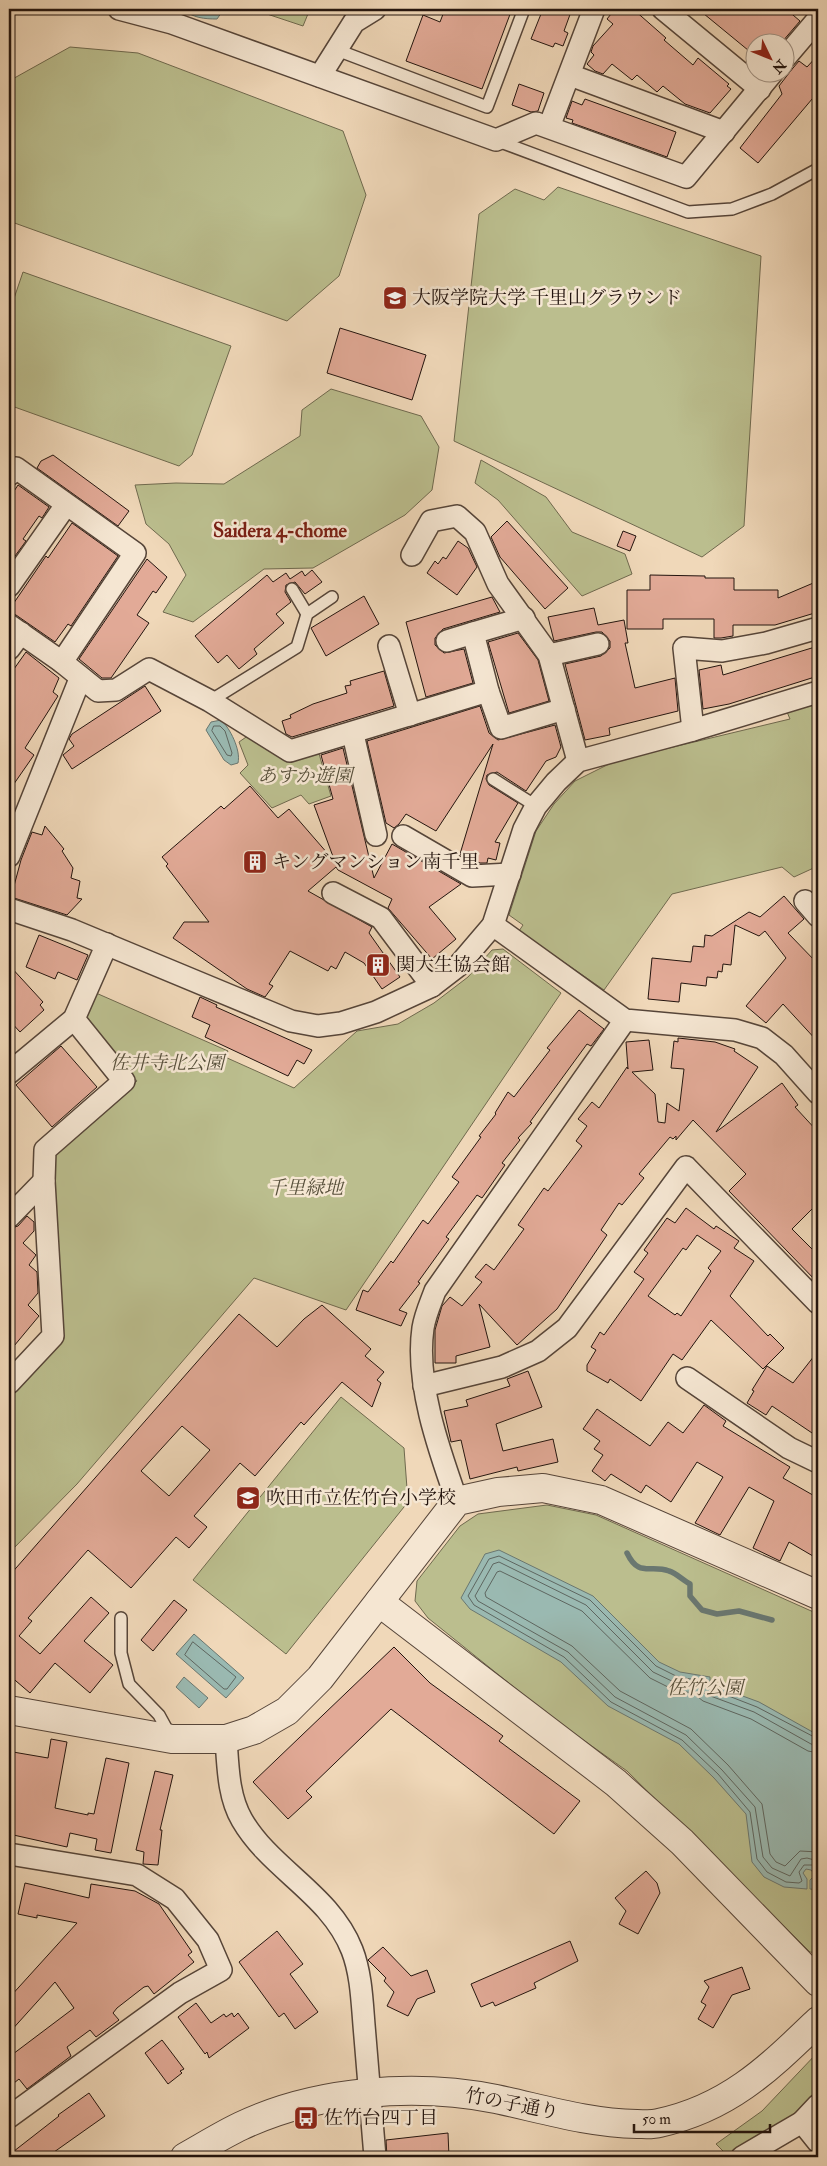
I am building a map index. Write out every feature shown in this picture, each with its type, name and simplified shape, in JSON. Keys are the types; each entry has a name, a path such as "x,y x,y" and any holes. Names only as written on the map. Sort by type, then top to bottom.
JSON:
{"street":[{"path":"119,9 172,23 496,140 536,123 686,177 765,82"},
{"path":"320,76 354,22 375,9"},
{"path":"549,127 594,9"},
{"path":"663,9 760,89"},
{"path":"794,47 818,19"},
{"path":"570,75 724,132"},
{"path":"9,475 16,468 135,553 62,662"},
{"path":"9,586 66,504"},
{"path":"412,555 432,521 457,516 475,532 498,584 524,618 548,655 578,761"},
{"path":"447,641 524,618"},
{"path":"693,730 684,648 722,651 766,643 818,628"},
{"path":"473,634 488,691 501,728 564,709"},
{"path":"13,636 62,662 80,679 98,691 116,690 149,669 210,701 290,751 353,734 488,691"},
{"path":"548,655 598,644"},
{"path":"389,646 410,715"},
{"path":"9,856 80,679"},
{"path":"9,909 72,930 292,1022 318,1026 341,1023 376,1012 432,986 458,966 493,924 524,829 536,806 556,782 578,761 693,730 818,692"},
{"path":"353,734 376,835"},
{"path":"412,847 472,876 510,874"},
{"path":"333,893 381,918 432,986"},
{"path":"493,924 625,1020 735,1030 762,1038 784,1055 818,1093"},
{"path":"9,1073 74,1019 107,944"},
{"path":"9,1382 53,1336 44,1181 46,1150 124,1081 74,1019"},
{"path":"457,1501 446,1470 424,1386 421,1355 423,1326 435,1291 625,1020"},
{"path":"424,1386 502,1367 538,1351 567,1328 686,1167 818,1303"},
{"path":"9,1217 44,1181"},
{"path":"688,1378 789,1448 818,1462"},
{"path":"9,1710 172,1740 226,1739 254,1730 287,1711 320,1678 457,1501 498,1492 544,1488 601,1500 818,1595"},
{"path":"379,1602 616,1783 682,1842 818,1982"},
{"path":"226,1739 230,1784 241,1819 259,1845 309,1889 336,1920 352,1950 360,1983 375,2157"},
{"path":"9,1854 136,1875 174,1899 208,1940 221,1970 180,1993 9,2117"},
{"name":"竹の子通り","path":"185,2157 242,2126 292,2108 369,2093 432,2090 494,2099 605,2123 658,2124 718,2104 764,2073 818,2021"},
{"path":"742,2157 802,2122 818,2105"},
{"path":"802,2122 818,2142"}],"lane":[{"path":"337,50 487,107 524,9"},
{"path":"496,140 688,212 732,208 772,194 818,169"},
{"path":"292,590 307,614"},
{"path":"210,701 297,647 307,614 332,597"},
{"path":"493,779 536,806"},
{"path":"121,1618 121,1653 129,1684 159,1715 172,1740"}],"green space":[{"path":"259,9 310,9 303,26 258,11"},
{"path":"70,47 138,53 343,131 366,195 339,276 287,321 9,221 9,81"},
{"path":"558,187 761,256 744,526 702,557 454,441 479,214 515,189 544,200"},
{"path":"23,272 231,346 192,455 179,466 9,405 9,313"},
{"path":"331,389 421,416 439,447 432,490 405,515 313,568 264,569 193,622 163,612 186,575 169,544 146,524 135,485 176,483 224,484 300,436 302,410"},
{"path":"481,460 546,497 572,532 625,554 632,574 582,596 498,500 475,483"},
{"path":"818,701 818,866 794,877 782,867 672,894 604,990 519,931 523,925 509,915 536,831 554,804 575,781 615,761 790,719 787,712"},
{"name":"あすか遊園","path":"249,735 287,761 318,750 331,796 309,804 301,795 272,808 240,773 248,765 239,742"},
{"name":"千里緑地","path":"503,949 561,993 346,1310 254,1278 77,1484 9,1553 9,1395 62,1339 53,1155 137,1081 90,1025 86,1014 96,993 228,1051 225,1057 294,1088 357,1031 398,1024 434,1003 468,977 492,950"},
{"path":"341,1397 404,1448 408,1502 286,1654 193,1580"},
{"name":"佐竹公園","path":"547,1505 596,1515 818,1614 818,1953 810,1952 627,1771 551,1717 428,1618 415,1601 417,1581 460,1526 478,1514"},
{"path":"818,2052 818,2094 800,2112 728,2156 716,2144 762,2111"}],"water":[{"path":"183,9 224,9 217,19 195,16"},
{"path":"221,720 228,728 234,740 238,752 238,763 231,765 224,760 206,730 211,722"},
{"path":"499,1550 593,1596 659,1662 680,1672 710,1677 710,1684 759,1702 818,1735 818,1890 810,1889 810,1880 815,1875 811,1870 806,1869 803,1873 807,1879 807,1889 784,1887 764,1877 752,1862 746,1814 714,1778 679,1744 608,1706 561,1662 470,1609 461,1598 485,1554"},
{"path":"194,1634 244,1678 226,1698 176,1654"},
{"path":"184,1677 208,1698 199,1708 176,1687"}],"building":[{"path":"445,9 512,9 482,89 406,61 423,15 440,22"},
{"path":"543,9 572,9 564,31 568,33 563,46 555,43 553,47 531,39"},
{"path":"615,9 633,9 666,38 664,40 693,65 698,58 729,84 727,86 731,89 710,113 685,104 663,86 657,92 637,75 632,80 612,64 603,74 595,71 587,64 594,55 591,52 593,46 613,24 607,19"},
{"path":"698,9 786,9 800,21 791,32 744,32 744,47"},
{"path":"818,55 818,92 758,163 740,148 782,94 779,86 782,82 794,82 794,67 799,61 807,67"},
{"path":"519,84 544,93 538,111 531,112 512,105"},
{"path":"585,99 676,132 667,157 572,123 573,120 566,118 572,101 582,105"},
{"path":"340,328 426,355 412,400 327,373"},
{"path":"53,455 129,511 118,526 37,468 41,461"},
{"path":"18,485 49,507 42,518 39,516 23,539 26,541 15,556 12,554 9,559 9,499"},
{"path":"507,521 568,588 545,609 500,557 491,537"},
{"path":"72,523 118,556 71,626 68,624 55,642 16,615 9,613 9,610 46,556 48,558"},
{"path":"623,531 636,536 630,551 617,546"},
{"path":"458,541 468,548 477,567 457,595 427,573 435,561 438,564 443,557 446,559"},
{"path":"147,559 167,577 156,593 153,591 137,615 149,623 111,678 102,678 79,659"},
{"path":"312,570 322,582 305,594 295,582 286,585 285,592 291,602 276,614 284,623 254,649 257,654 239,669 227,655 218,663 195,636 267,575 273,582 286,573 290,579 302,571 305,576"},
{"path":"650,575 734,578 734,590 778,590 778,598 818,581 818,612 775,625 733,625 733,636 721,638 714,638 714,619 663,619 663,629 627,629 627,590 650,590"},
{"path":"364,596 379,624 326,656 311,628"},
{"path":"492,597 500,612 443,629 435,638 435,645 444,653 464,649 473,683 426,697 406,622"},
{"path":"594,608 598,625 624,620 628,643 625,643 635,688 675,678 678,711 609,728 610,735 585,740 565,664 601,656 610,648 610,641 602,632 596,632 554,641 548,617"},
{"path":"518,633 538,660 549,701 509,713 488,642"},
{"path":"815,647 818,658 818,676 729,704 703,709 699,670 721,665 723,675"},
{"path":"26,652 59,678 53,692 58,696 25,748 34,755 9,791 9,676"},
{"path":"384,671 394,706 292,737 286,734 282,721 291,718 290,715 313,704 347,693 345,686 351,685 350,681"},
{"path":"145,686 161,711 72,769 63,755 74,746 69,739 72,734"},
{"path":"480,706 489,733 498,740 555,725 561,747 556,757 546,761 526,791 497,772 487,775 486,779 489,785 518,803 495,842 500,843 496,860 488,858 487,863 480,863 460,854 493,744 436,831 406,814 394,828 386,823 367,741"},
{"path":"343,748 374,878 392,844 461,884 429,907 456,939 432,959 388,908 392,899 338,870 336,867 308,891 372,927 369,933 400,977 382,989 364,963 345,952 336,969 331,966 328,971 290,951 269,984 273,986 265,997 247,989 173,938 184,922 209,922 166,866 168,864 162,857 221,806 224,809 250,786 278,818 289,809 335,862 314,805 333,799 321,755"},
{"path":"45,826 64,849 62,851 73,868 71,878 80,881 77,898 82,899 67,915 11,897 21,860 32,832 42,835"},
{"path":"784,896 804,919 788,933 818,964 818,1042 783,1004 766,1023 746,1006 786,958 765,931 759,936 735,925 731,965 723,964 722,972 718,971 717,978 707,977 706,986 681,983 679,1002 648,999 652,958 691,962 693,946 704,947 705,935 712,936 749,912 760,917"},
{"path":"39,935 88,955 77,980 58,972 55,979 26,967"},
{"path":"9,965 43,1002 40,1005 44,1010 20,1032 9,1020"},
{"path":"200,997 217,1005 216,1007 312,1050 304,1064 297,1060 288,1076 205,1037 210,1025 192,1017"},
{"path":"579,1010 604,1029 591,1046 587,1044 530,1122 532,1123 518,1138 520,1140 502,1163 505,1165 482,1198 477,1195 446,1237 449,1239 418,1282 420,1283 399,1310 407,1313 401,1326 356,1310 363,1290 368,1292 391,1261 393,1263 423,1220 428,1224 459,1182 452,1177 481,1137 479,1136 496,1114 508,1092 514,1097 550,1050 547,1048"},
{"path":"678,1038 715,1042 735,1049 734,1051 758,1067 716,1132 782,1083 798,1105 795,1107 818,1132 818,1203 792,1229 818,1255 818,1283 729,1191 746,1174 693,1120 676,1140 676,1136 673,1139 670,1137 639,1174 644,1178 622,1205 619,1203 601,1230 607,1235 557,1309 517,1345 479,1304 490,1347 456,1356 456,1363 435,1363 435,1330 442,1306 450,1297 462,1306 482,1282 475,1277 486,1264 494,1270 524,1229 518,1225 544,1188 548,1191 582,1146 576,1141 587,1126 578,1119 592,1102 599,1108 627,1067 628,1069 626,1042 649,1040 653,1070 632,1072 655,1094 658,1122 665,1123 667,1103 679,1111 684,1069 671,1068 674,1041 678,1042"},
{"path":"61,1046 97,1087 52,1127 16,1085"},
{"path":"686,1208 714,1229 716,1226 739,1241 734,1248 754,1261 730,1296 768,1336 770,1334 784,1348 763,1369 711,1320 682,1360 673,1354 641,1401 610,1379 608,1383 587,1371 587,1365 596,1350 591,1347 600,1332 604,1335 644,1279 634,1272 648,1253 644,1250 667,1218 675,1223","holes":["697,1235 721,1251 708,1268 711,1271 681,1316 677,1313 675,1315 648,1296 683,1248 686,1250"]},
{"path":"27,1216 34,1222 34,1231 23,1243 36,1255 29,1265 37,1272 38,1293 28,1305 39,1316 9,1352 9,1229 18,1226"},
{"path":"322,1305 371,1349 365,1356 384,1372 377,1380 381,1383 372,1407 342,1382 304,1425 301,1422 255,1476 240,1463 194,1516 207,1527 189,1548 176,1537 131,1588 88,1550 28,1618 32,1621 19,1636 40,1654 91,1597 109,1613 84,1641 113,1665 90,1693 55,1663 30,1693 9,1675 9,1576 239,1314 277,1347 304,1319","holes":["182,1426 210,1450 169,1496 141,1471"]},
{"path":"818,1351 818,1437 772,1406 766,1415 747,1403 754,1391 752,1390 767,1366 793,1383"},
{"path":"528,1371 542,1407 496,1424 503,1451 553,1439 558,1462 518,1471 517,1467 470,1479 461,1440 451,1442 444,1411 468,1406 466,1400 510,1386 507,1379"},
{"path":"704,1405 726,1421 723,1426 790,1467 783,1478 818,1498 818,1559 789,1542 780,1561 753,1548 774,1501 749,1487 720,1535 695,1523 723,1477 697,1462 671,1502 646,1485 641,1493 611,1474 605,1481 592,1471 603,1455 594,1449 600,1441 583,1429 597,1409 650,1446 668,1422 683,1433"},
{"path":"174,1600 187,1610 153,1651 141,1640"},
{"path":"394,1647 430,1683 503,1736 499,1741 580,1801 554,1834 391,1709 306,1791 312,1797 288,1819 253,1782"},
{"path":"51,1739 67,1742 55,1808 88,1815 88,1813 94,1814 106,1758 129,1763 111,1853 95,1850 97,1839 70,1833 67,1847 9,1834 9,1779 13,1752 48,1758"},
{"path":"155,1771 173,1775 160,1830 162,1830 158,1865 143,1864 144,1852 136,1850"},
{"path":"646,1871 657,1883 660,1893 638,1934 619,1924 626,1911 615,1898"},
{"path":"25,1883 89,1898 91,1884 135,1891 159,1904 192,1952 188,1955 194,1962 154,1994 148,1986 144,1987 113,2013 119,2020 96,2037 90,2030 67,2047 71,2056 27,2089 19,2079 9,2087 9,2057 74,2008 55,1982 9,2033 9,1998 77,1923 37,1915 37,1918 18,1914"},
{"path":"277,1931 303,1964 290,1974 318,2012 295,2029 284,2013 279,2017 239,1962"},
{"path":"570,1941 578,1961 534,1983 536,1988 495,2006 493,2002 481,2007 471,1984"},
{"path":"383,1947 411,1976 427,1970 435,1992 417,1999 408,2016 387,2006 394,1992 384,1981 386,1978 368,1960"},
{"path":"742,1967 750,1989 732,1995 713,2028 698,2019 706,2005 701,2002 709,1987 704,1981"},
{"path":"196,2003 211,2023 224,2014 226,2017 232,2013 234,2017 238,2013 249,2028 209,2058 207,2052 205,2054 178,2017"},
{"path":"162,2040 184,2069 180,2071 182,2073 168,2084 145,2053"},
{"path":"89,2093 105,2116 47,2157 9,2157 9,2155 58,2115"},
{"path":"448,2133 449,2157 387,2157 386,2140"}],"waterway":[{"path":"627,1553 631,1561 641,1568 669,1571 690,1584 690,1596 702,1610 717,1614 739,1611 772,1620"}],"place":[{"name":"大阪学院大学 千里山グラウンド","path":"395,298"},
{"name":"キングマンション南千里","path":"255,862"},
{"name":"関大生協会館","path":"378,965"},
{"name":"吹田市立佐竹台小学校","path":"248,1498"},
{"name":"佐竹台四丁目","path":"306,2118"}],"district":[{"name":"Saidera 4-chome","path":"280,530"}],"park label":[{"name":"佐井寺北公園","path":"167,1063"}]}
